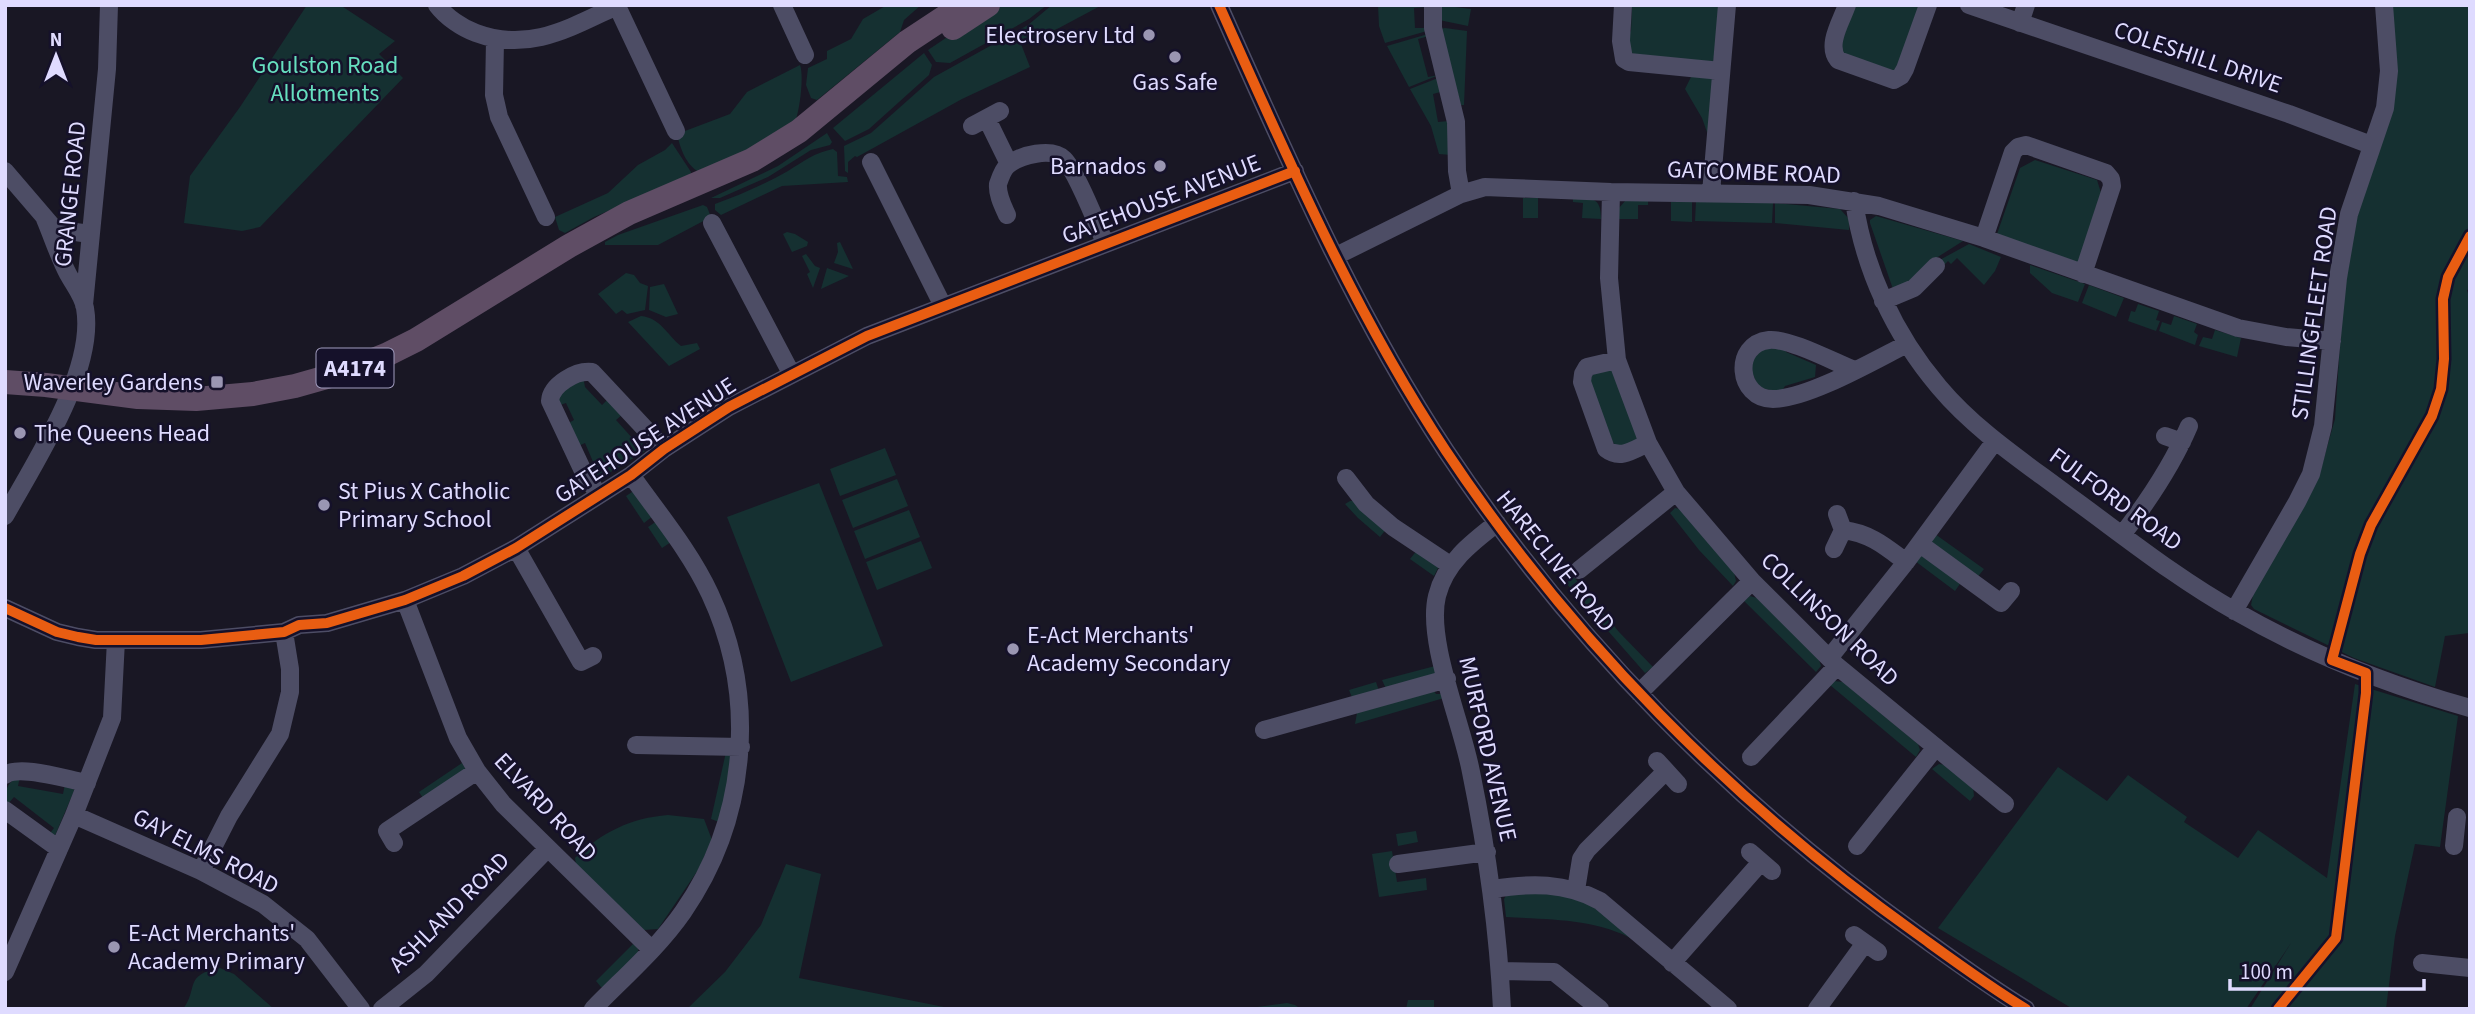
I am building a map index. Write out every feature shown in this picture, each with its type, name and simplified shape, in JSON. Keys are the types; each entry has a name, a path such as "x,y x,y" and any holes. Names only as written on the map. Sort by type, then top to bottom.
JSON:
{"highway":[{"name":"A4174","path":"5,382 138,397 196,399 253,394 341,373 416,340 561,251 629,214 761,154 814,119 915,36 963,5"},
{"name":"A4174","path":"606,228 707,196 772,166 828,128 923,48 988,5"}],"street":[{"name":"GRANGE ROAD","path":"84,305 107,69 109,5"},
{"path":"437,5 467,29 495,40 527,41 557,34 618,6 676,131"},
{"path":"782,5 805,55"},
{"name":"HARECLIVE ROAD","path":"1219,5 1295,172 1378,338 1445,449 1497,523 1557,600 1639,693 1713,768 1775,824 1846,883 1997,992 2026,1009"},
{"path":"1433,5 1433,29 1456,122 1457,172 1461,194"},
{"path":"1623,5 1621,41 1624,59 1629,62 1721,71"},
{"path":"1711,193 1727,5"},
{"path":"1847,5 1832,45 1835,57 1838,61 1894,80 1901,76 1905,69 1928,5"},
{"name":"COLESHILL DRIVE","path":"1969,5 2371,145"},
{"path":"2020,23 2026,5"},
{"name":"STILLINGFLEET ROAD","path":"2234,611 2311,474 2323,426 2338,278 2349,214 2385,108 2389,71 2384,5"},
{"path":"495,40 494,95 499,117 546,217"},
{"path":"986,119 1009,164"},
{"path":"1984,238 2012,152 2018,147 2026,145 2106,173 2112,186 2083,274"},
{"path":"1007,215 998,192 1000,179 1009,164 1046,152 1059,155 1066,161 1105,243"},
{"path":"871,162 943,306"},
{"path":"5,171 45,219 61,230 90,234"},
{"name":"GATEHOUSE AVENUE","path":"5,608 57,632 78,637 201,640 284,632 299,625 327,623 405,600 463,576 516,548 631,475 664,449 729,407 867,336 1295,172"},
{"name":"GATCOMBE ROAD","path":"1336,256 1461,194 1485,187 1810,195 1879,206 1984,238 2238,328 2286,337 2332,341"},
{"name":"COLLINSON ROAD","path":"1611,192 1609,278 1617,360 1648,443 1676,492 1752,581 1834,662 2005,804"},
{"name":"FULFORD ROAD","path":"1854,201 1859,233 1883,301 1907,344 1939,387 1966,416 1995,441 2154,558 2234,611 2332,660 2401,687 2470,708"},
{"path":"5,516 71,389 87,336 84,305 45,219"},
{"path":"713,235 791,373"},
{"path":"1883,301 1914,288 1936,266"},
{"path":"1854,370 1782,341 1767,340 1754,345 1742,367 1744,379 1751,389 1761,397 1774,399 1830,382 1907,344"},
{"path":"1617,360 1587,368 1582,382 1606,449 1614,455 1622,455 1648,443"},
{"path":"598,494 583,471 550,401 550,396 558,386 580,371 592,372 664,449"},
{"path":"2122,535 2175,460 2179,435"},
{"path":"1751,757 1834,662 1995,441"},
{"path":"593,1009 682,914 711,865 729,819 741,747 734,665 718,613 697,570 631,475"},
{"path":"1347,488 1393,527 1450,565"},
{"path":"1579,570 1676,492"},
{"path":"1834,549 1840,522 1872,537 1906,562"},
{"name":"MURFORD AVENUE","path":"1497,523 1450,565 1442,582 1435,610 1434,629 1471,767 1487,852 1493,889 1502,1009"},
{"path":"1920,544 2001,604"},
{"path":"516,548 581,662"},
{"path":"1639,693 1752,581"},
{"name":"ELVARD ROAD","path":"405,600 458,738 477,771 503,804 651,949"},
{"path":"201,871 229,816 280,734 290,692 290,668 284,632"},
{"path":"5,972 74,815 112,718 116,640"},
{"path":"1264,730 1447,679"},
{"path":"636,744 741,747"},
{"path":"1857,846 1936,747"},
{"path":"5,775 22,770 87,783"},
{"path":"387,832 477,771"},
{"path":"1576,890 1581,859 1587,850 1667,772"},
{"path":"5,810 59,849"},
{"name":"GAY ELMS ROAD","path":"74,815 201,871 256,899 307,939 360,1009"},
{"name":"ASHLAND ROAD","path":"382,1009 426,974 548,848"},
{"path":"1398,864 1487,852"},
{"path":"1672,963 1761,861"},
{"path":"1493,889 1530,884 1576,890 1600,901 1728,1009"},
{"path":"1817,1009 1866,943"},
{"path":"2423,960 2470,968"},
{"path":"1500,971 1554,972 1600,1009"}],"green space":[{"name":"Goulston Road Allotments","path":"307,5 340,5 395,41 379,54 403,78 260,227 242,231 184,223 190,176 240,107"},
{"path":"887,5 921,5 904,20 900,32 817,100 811,98 806,85 808,68 827,59 827,51 851,39 863,19"},
{"path":"995,5 1047,5 1029,19 950,63 936,62 928,50"},
{"path":"1052,5 1102,5 1021,44 1030,67 962,99 855,156 848,162 848,173 845,171 844,146 871,133 934,77 1028,25"},
{"path":"1378,5 1426,5 1414,8 1415,28 1426,28 1427,31 1385,43 1379,26"},
{"path":"1440,5 1471,9 1468,26 1439,20"},
{"path":"1632,5 1721,5 1713,64 1627,53 1625,35 1631,31"},
{"path":"1855,5 1924,5 1899,73 1842,57 1841,44"},
{"path":"2389,5 2470,5 2470,289 2467,290 2470,300 2470,627 2469,633 2445,636 2435,687 2354,658 2254,609 2251,605 2253,595 2322,465 2335,419 2343,300 2356,220 2370,169"},
{"path":"1440,29 1467,31 1464,105 1461,105"},
{"path":"1428,34 1429,36 1418,39 1428,77 1439,75 1409,87 1387,46"},
{"path":"924,53 932,65 929,75 869,129 845,141 833,128"},
{"path":"800,65 801,92 796,119 749,149 699,172 690,165 677,134 730,114 747,92"},
{"path":"1692,75 1713,79 1708,135 1702,118 1685,89"},
{"path":"1438,78 1444,91 1433,94 1438,122 1449,121 1451,155 1439,154 1431,126 1410,89"},
{"path":"827,133 832,142 830,145 811,150 768,177 720,198 711,198 778,166"},
{"path":"672,143 691,172 690,176 594,217 565,233 559,230 555,217 608,193 638,165"},
{"path":"833,149 837,152 838,176 847,177 848,182 782,186 721,215 715,210 715,204 770,180 815,155"},
{"path":"2035,160 2097,180 2102,196 2079,263 1997,234 2020,168"},
{"path":"1523,198 1538,198 1538,218 1523,218"},
{"path":"1573,198 1594,200 1599,206 1601,219 1582,218 1583,203 1573,202"},
{"path":"1626,200 1648,200 1648,205 1638,205 1638,219 1618,219 1618,209"},
{"path":"1696,201 1773,203 1772,223 1695,221"},
{"path":"1671,202 1692,202 1692,222 1671,221"},
{"path":"1775,203 1840,209 1849,219 1849,230 1775,223"},
{"path":"703,205 707,207 711,217 658,245 605,245 605,242 618,235"},
{"path":"1876,216 1963,241 1933,260 1911,281 1893,289 1870,223"},
{"path":"787,232 808,242 807,246 792,252 783,234"},
{"path":"840,242 853,269 834,263 838,252 837,243"},
{"path":"1969,244 2001,257 1995,271 1984,285 1957,258 1951,264 1948,261 1941,268 1936,262"},
{"path":"806,254 815,266 820,268 813,288 807,274 810,272 802,256"},
{"path":"2030,265 2085,284 2078,302 2052,293 2030,273"},
{"path":"827,268 849,276 821,289"},
{"path":"626,273 634,275 640,283 648,286 645,310 627,314 622,310 616,314 598,294"},
{"path":"664,284 678,314 666,317 649,310 650,287"},
{"path":"2089,285 2124,298 2116,317 2082,303"},
{"path":"2138,304 2159,311 2156,320 2160,321 2156,331 2128,321 2131,311 2135,312"},
{"path":"641,316 659,323 681,346 697,343 700,349 669,366 628,322"},
{"path":"2174,316 2197,324 2194,332 2198,335 2195,345 2159,331 2162,322 2171,325"},
{"path":"2215,330 2241,338 2237,357 2199,346 2203,337 2212,339"},
{"path":"1784,346 1786,352 1816,365 1815,377 1785,386 1781,392 1759,388 1749,366 1758,348"},
{"path":"1608,368 1613,370 1639,434 1636,443 1616,446 1612,441 1590,381 1596,372"},
{"path":"583,376 585,387 602,405 609,398 623,414 616,420 634,440 641,434 645,451 601,478 595,477 592,472 594,464 585,443 576,447 565,425 574,420 566,403 557,406 556,391"},
{"path":"885,448 896,475 840,496 830,469"},
{"path":"897,479 908,506 853,528 842,500"},
{"path":"819,483 883,646 791,682 727,517"},
{"path":"635,490 653,516 644,523 626,496"},
{"path":"1358,501 1387,528 1380,537 1345,504"},
{"path":"1675,508 1681,509 1734,572 1736,581 1733,586 1699,550 1670,513"},
{"path":"909,510 920,537 865,559 854,531"},
{"path":"657,521 671,542 662,548 648,527"},
{"path":"1935,534 1984,569 1976,579 1932,545 1931,540"},
{"path":"921,541 932,568 877,590 866,562"},
{"path":"1418,549 1439,566 1434,576 1410,559"},
{"path":"1920,555 1962,581 1955,591 1915,561"},
{"path":"1574,577 1619,632 1653,667 1645,673 1566,583"},
{"path":"1750,596 1757,598 1819,660 1821,666 1816,672 1744,601"},
{"path":"1435,666 1435,674 1388,693 1382,680"},
{"path":"1834,681 1843,682 1918,744 1920,750 1916,757 1830,685"},
{"path":"1376,682 1379,691 1354,702 1349,690"},
{"path":"2355,684 2458,716 2440,847 2415,844 2395,936 2386,1009 2250,1009 2291,943 2246,1009 2073,1009 1938,928 2058,767 2107,801 2128,775 2187,817 2184,822 2238,858 2258,830 2327,878"},
{"path":"1434,691 1436,694 1442,694 1444,698 1355,724 1357,713"},
{"path":"726,752 733,758 719,822 711,819"},
{"path":"462,763 466,769 425,801 419,792"},
{"path":"1939,764 1946,765 1973,787 1974,796 1970,801 1932,769"},
{"path":"20,776 18,786 63,794 65,784 73,786 74,791 54,838 48,836 54,828 14,797 7,805 5,803 8,787"},
{"path":"668,815 704,819 712,840 698,870 658,929 644,930 576,864 575,858 618,828 642,819"},
{"path":"1416,831 1418,842 1398,846 1396,834"},
{"path":"1392,851 1397,882 1426,878 1427,890 1379,897 1372,854"},
{"path":"786,864 821,874 799,978 954,1009 687,1009 725,972 761,925"},
{"path":"1529,889 1584,899 1636,941 1621,933 1589,924 1506,917 1504,899 1507,894"},
{"path":"633,944 638,947 638,953 606,988 601,987 596,981"},
{"path":"220,968 234,974 274,1009 183,1009 196,979 201,974"},
{"path":"1408,1000 1434,1000 1434,1009 1406,1009"},
{"path":"1287,1003 1301,1009 1242,1009"}],"cycle path":[{"path":"1219,5 1324,233 1381,344 1446,451 1547,588 1660,714 1784,830 1917,934 2026,1009"},
{"path":"5,608 57,632 96,640 201,640 284,632 299,625 327,623 405,600 463,576 516,548 631,475 664,449 729,407 867,336 1295,171"},
{"path":"2278,1009 2336,938 2366,693 2366,673 2332,660 2360,554 2371,525 2432,416 2441,389 2444,359 2443,299 2448,277 2470,236"}],"place":[{"name":"Electroserv Ltd","path":"1149,35"},
{"name":"Gas Safe","path":"1175,57"},
{"name":"Barnados","path":"1160,166"},
{"name":"Waverley Gardens","path":"217,382"},
{"name":"The Queens Head","path":"20,433"},
{"name":"St Pius X Catholic Primary School","path":"324,505"},
{"name":"E-Act Merchants' Academy Secondary","path":"1013,649"},
{"name":"E-Act Merchants' Academy Primary","path":"114,947"}]}
